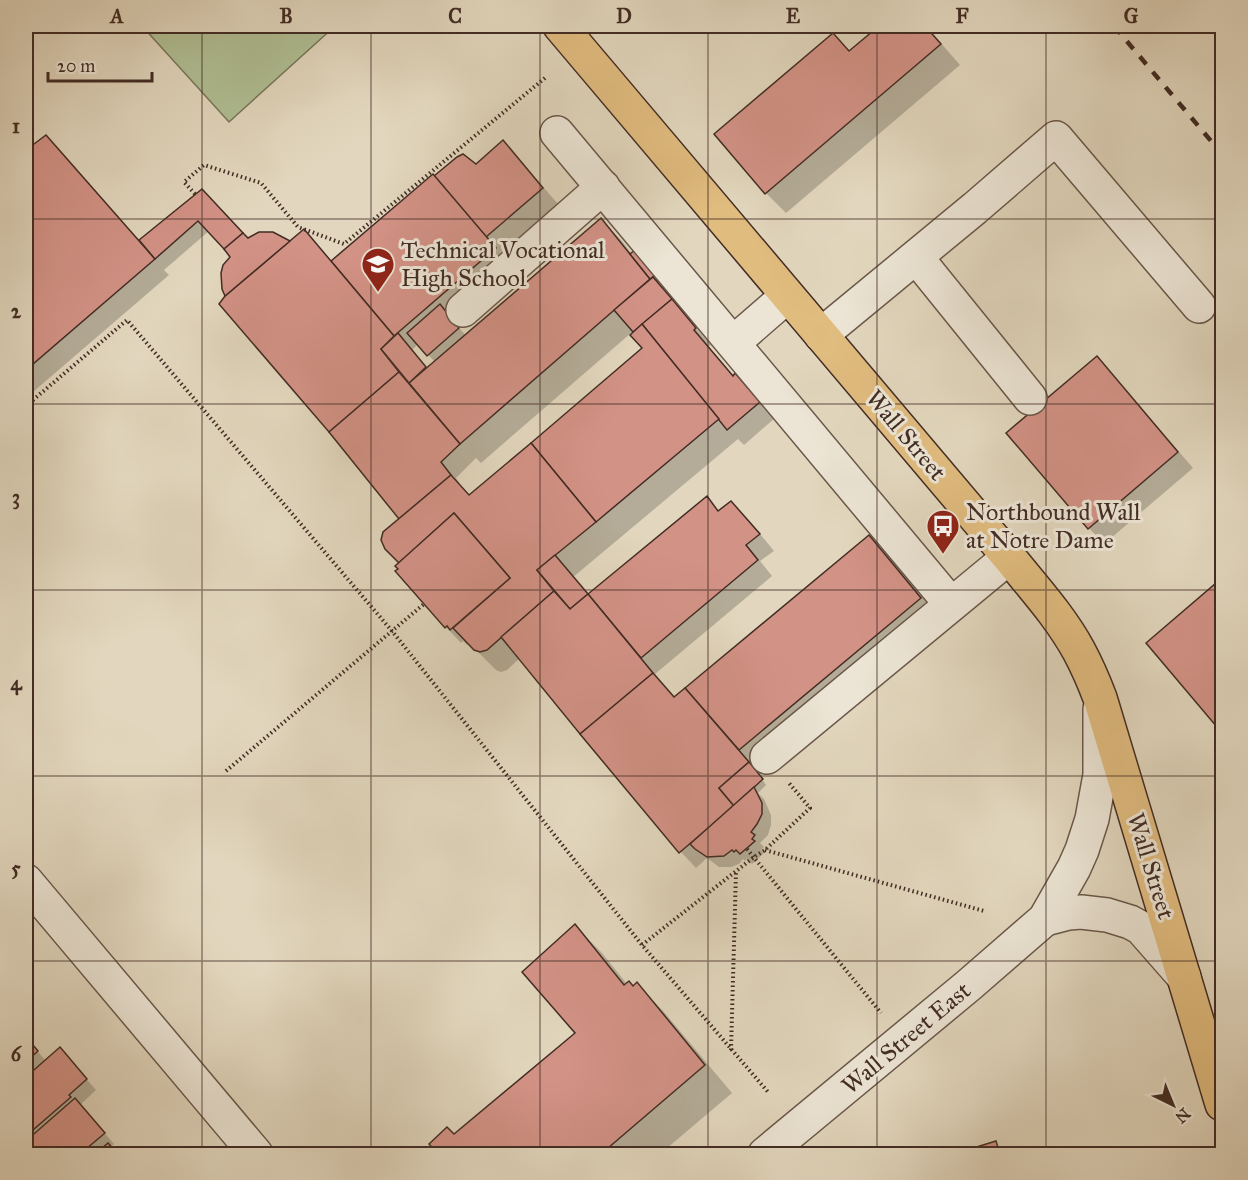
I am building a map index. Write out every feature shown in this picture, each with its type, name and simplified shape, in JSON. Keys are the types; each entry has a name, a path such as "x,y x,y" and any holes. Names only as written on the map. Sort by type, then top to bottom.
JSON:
{"main road":[{"name":"Wall Street","path":"560,26 1009,557 1062,624 1083,658 1100,698 1222,1104"}],"street":[{"path":"557,133 951,604"},
{"path":"821,335 1056,138 1199,306"},
{"path":"463,310 603,187"},
{"path":"916,257 1030,398"},
{"path":"733,344 787,296"},
{"path":"767,757 1009,557"},
{"path":"1045,919 1074,868 1092,819 1100,775 1100,698"},
{"path":"26,881 256,1155"},
{"path":"1045,919 1081,912 1107,915 1130,922 1141,928 1184,977"},
{"name":"Wall Street East","path":"765,1155 1045,919"}],"path":[{"path":"195,194 184,182 204,165 261,183 298,226 344,244 544,78"},
{"path":"26,406 126,320 392,631 642,945 768,1092"},
{"path":"226,771 424,604"},
{"path":"642,945 765,850 810,808 767,757"},
{"path":"747,849 902,1041"},
{"path":"765,850 984,911"},
{"path":"731,1051 736,871"}],"green space":[{"path":"142,26 335,26 229,122"}],"building":[{"path":"879,26 925,26 941,44 765,194 714,134 833,33 849,51"},
{"path":"46,135 155,259 26,370 26,150"},
{"path":"503,140 543,188 486,237 434,176 463,154 476,164"},
{"path":"433,174 496,248 394,336 331,261"},
{"path":"202,189 243,233 224,249 198,221 155,259 139,240"},
{"path":"601,218 650,279 460,444 409,383"},
{"path":"304,229 394,336 381,349 399,372 329,432 219,304 225,296"},
{"path":"259,232 273,232 290,241 225,296 221,273 223,265 230,257 224,249 243,233 248,238"},
{"path":"642,244 663,269 650,279 630,254"},
{"path":"653,277 672,299 633,332 614,310"},
{"path":"672,299 696,328 694,330 733,376 735,373 760,402 727,430 642,324"},
{"path":"440,304 459,328 427,356 407,333"},
{"path":"642,324 719,419 596,522 531,443 642,348 630,335"},
{"path":"398,333 426,367 409,383 381,349"},
{"path":"1097,356 1178,452 1088,529 1006,433"},
{"path":"399,372 460,444 441,462 451,475 399,519 329,432"},
{"path":"531,443 596,522 537,570 554,591 487,650 480,652 474,650 453,628 510,578 454,513 399,563 385,549 381,540 383,532 451,475 469,495"},
{"path":"707,496 718,511 731,501 760,534 746,545 758,560 641,658 588,594"},
{"path":"454,513 510,578 450,630 447,626 445,628 395,571 398,569 395,566"},
{"path":"869,535 921,598 739,750 685,688"},
{"path":"555,555 588,594 570,609 537,570"},
{"path":"1222,578 1222,733 1146,643"},
{"path":"554,591 570,609 588,594 653,673 580,734 501,637"},
{"path":"653,673 674,697 685,688 749,762 719,788 734,806 679,853 580,734"},
{"path":"749,762 763,779 734,806 719,788"},
{"path":"754,787 762,803 762,814 751,832 755,835 752,839 755,841 740,854 732,850 724,856 707,857 690,844"},
{"path":"575,924 624,985 629,981 633,986 637,982 705,1065 601,1154 438,1154 429,1144 447,1127 454,1134 575,1033 522,972"},
{"path":"26,1037 38,1051 26,1062"},
{"path":"60,1047 87,1079 69,1095 71,1097 26,1136 26,1077"},
{"path":"75,1098 105,1133 80,1154 39,1154 27,1140"},
{"path":"996,1141 1000,1154 954,1154"},
{"path":"108,1143 118,1154 95,1154"}],"railway":[{"path":"1114,26 1222,154"}],"place":[{"name":"Technical Vocational High School","path":"378,293"},
{"name":"Northbound Wall at Notre Dame","path":"943,555"}]}
